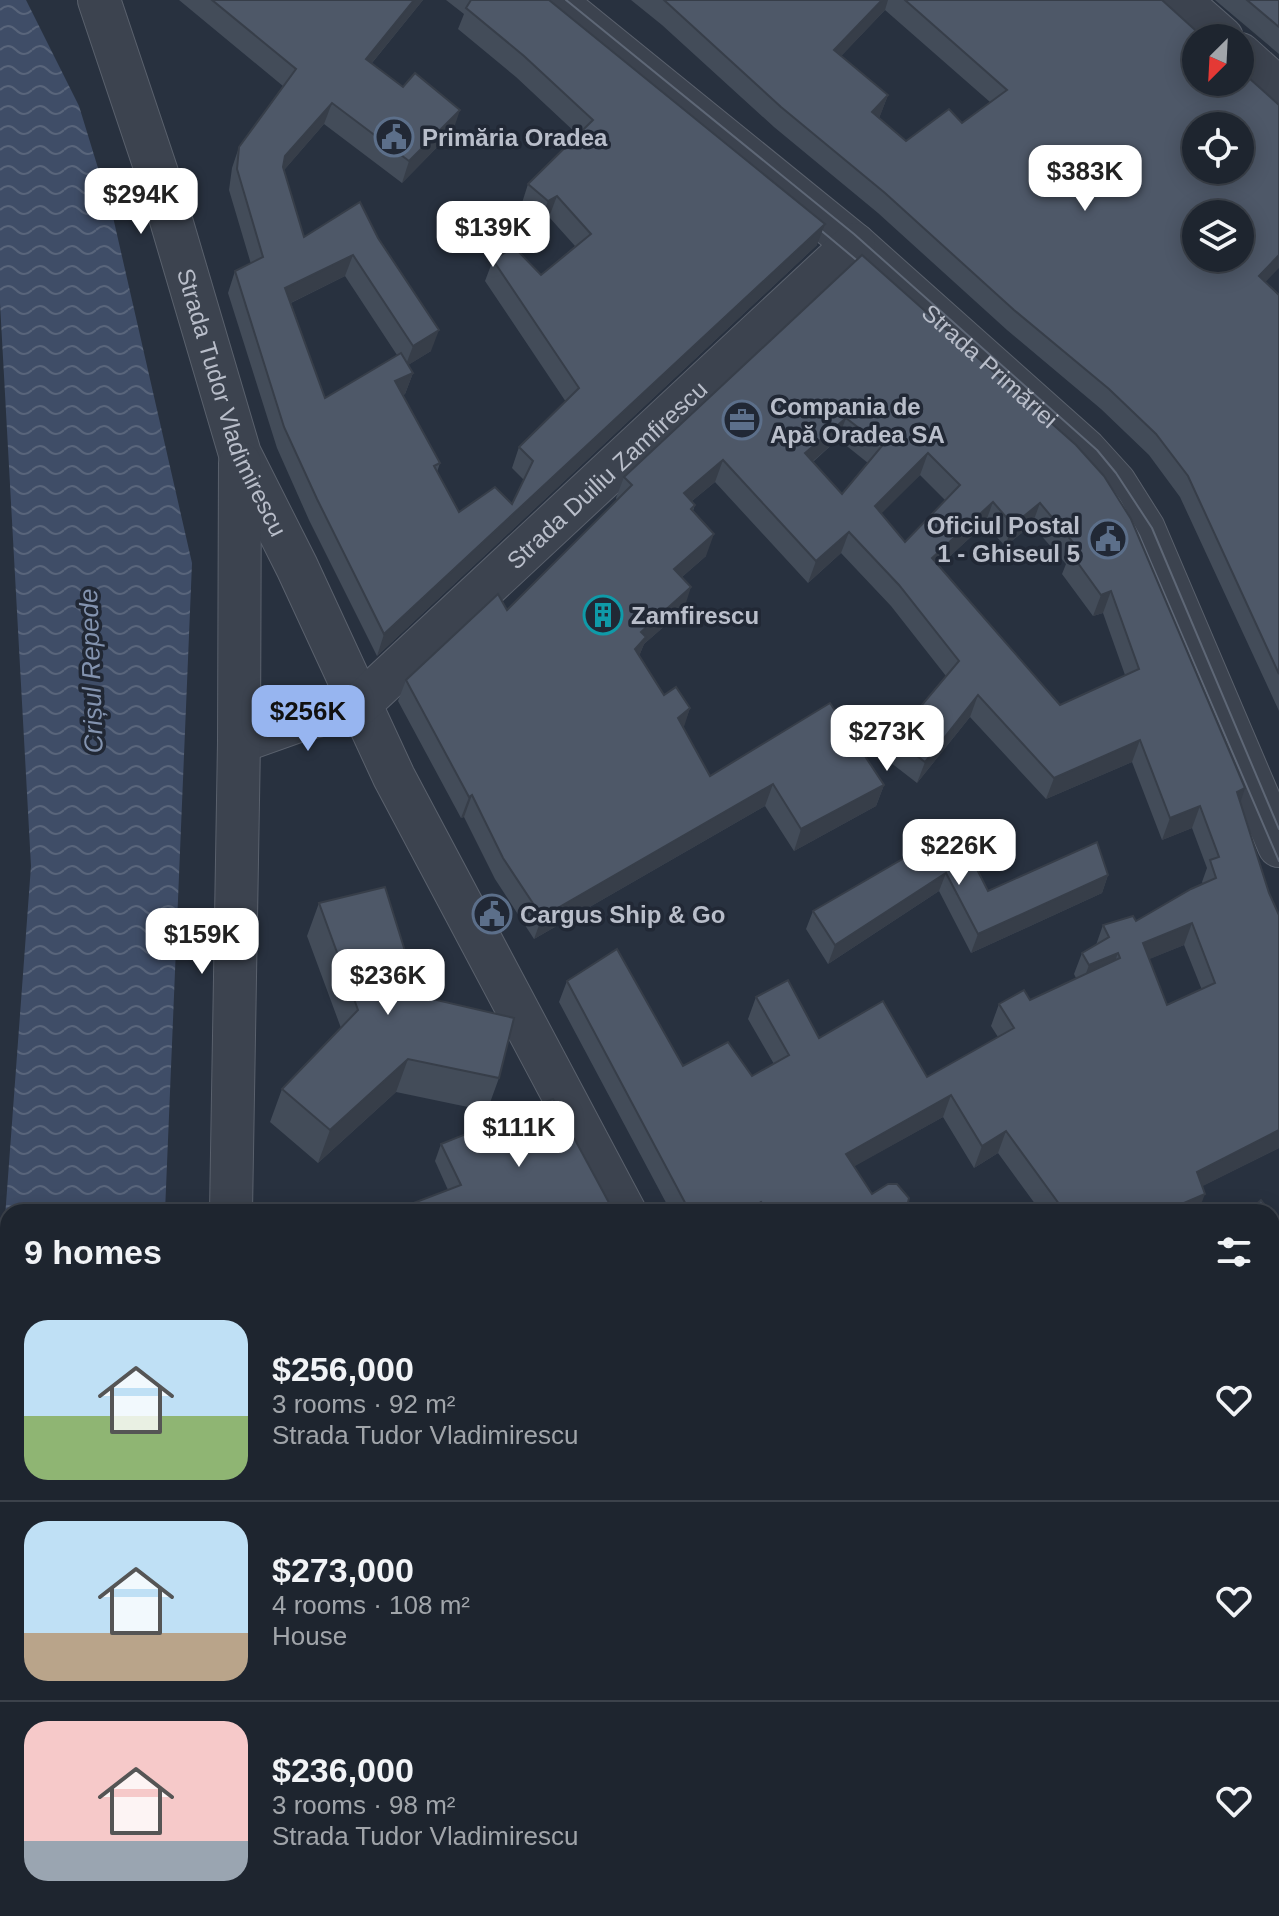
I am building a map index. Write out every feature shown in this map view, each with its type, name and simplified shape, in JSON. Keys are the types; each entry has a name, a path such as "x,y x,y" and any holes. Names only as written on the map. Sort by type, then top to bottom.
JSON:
{"street":[{"name":"Strada Tudor Vladimirescu","path":"99,0 158,176 240,454 297,567 394,777 621,1204"},
{"name":"Strada Primăriei","path":"553,0 854,244 1085,450 1115,483 1144,529 1279,846"},
{"path":"1179,0 1206,24"},
{"path":"1254,67 1279,89"},
{"name":"Strada Duiliu Zamfirescu","path":"359,705 854,244"},
{"path":"231,1204 239,742 240,454"},
{"path":"239,742 298,721 359,705"}],"water":[{"name":"Crișul Repede","path":"0,0 26,0 79,106 113,217 192,563 165,1204 6,1204 31,866 0,303"}],"building":[{"path":"212,0 414,0 366,59 403,87 415,73 460,110 409,161 332,103 285,156 283,167 304,237 360,202 378,238 439,330 413,346 353,255 285,288 325,398 401,353 413,373 395,381 440,463 434,466 459,512 495,487 512,504 533,461 519,447 579,388 493,260 514,247 541,275 591,234 557,196 548,201 528,184 593,120 466,8 471,0 549,0 825,224 384,634 284,427 235,271 263,257 237,169 239,147 296,69"},
{"path":"664,0 882,0 834,50 888,95 872,112 906,141 949,109 962,123 1007,90 905,0 1162,0 1189,24 1182,24 1182,96 1254,96 1254,83 1279,105 1279,255 1259,276 1279,295 1279,674 1188,476 1156,434 885,193 781,107"},
{"path":"1247,0 1279,0 1279,27"},
{"path":"862,255 1076,445 1104,476 1131,519 1245,788 1237,792 1279,915 1279,1130 1197,1172 1205,1194 1182,1204 1059,1204 1006,1131 982,1146 951,1095 846,1154 872,1194 888,1184 897,1184 909,1198 908,1204 686,1204 567,981 617,949 683,1066 728,1042 752,1076 789,1055 756,997 788,980 819,1038 883,1001 927,1077 1014,1028 999,1004 1024,990 1030,1000 1120,958 1118,953 1089,965 1082,953 1109,937 1103,925 1133,916 1136,921 1216,878 1210,860 1219,857 1200,806 1170,818 1140,740 1054,778 978,695 925,762 894,738 959,661 899,585 849,532 816,561 723,460 684,493 695,505 691,509 714,534 674,569 691,587 641,632 646,637 635,649 664,695 676,687 690,708 678,718 710,776 830,703 884,785 801,829 773,784 542,917 503,858 472,795 469,797 406,680 498,594 507,610 632,485 624,477","holes":["846,418 882,446 842,494 805,453","928,453 960,485 905,542 875,506","993,502 1013,525 1040,503 1077,547 1070,552 1101,595 1111,591 1139,669 1060,705 932,558","1192,923 1215,983 1167,1005 1143,943"]},
{"path":"956,828 988,891 1097,842 1108,875 978,934 946,873 835,945 813,911"},
{"path":"385,887 419,996 514,1018 499,1078 408,1059 330,1130 282,1089 358,1010 319,903"},
{"path":"553,1099 610,1204 411,1204 461,1185 441,1144"}],"tram line":[{"path":"566,0 854,234 1097,450 1152,528 1279,829"},
{"path":"805,217 872,273"},
{"path":"1103,477 1139,535 1279,861"}],"place":[{"name":"Primăria Oradea","path":"394,137"},
{"name":"Compania de Apă Oradea SA","path":"742,420"},
{"name":"Oficiul Postal 1 - Ghiseul 5","path":"1108,539"},
{"name":"Zamfirescu","path":"603,615"},
{"name":"Cargus Ship & Go","path":"492,914"}]}
